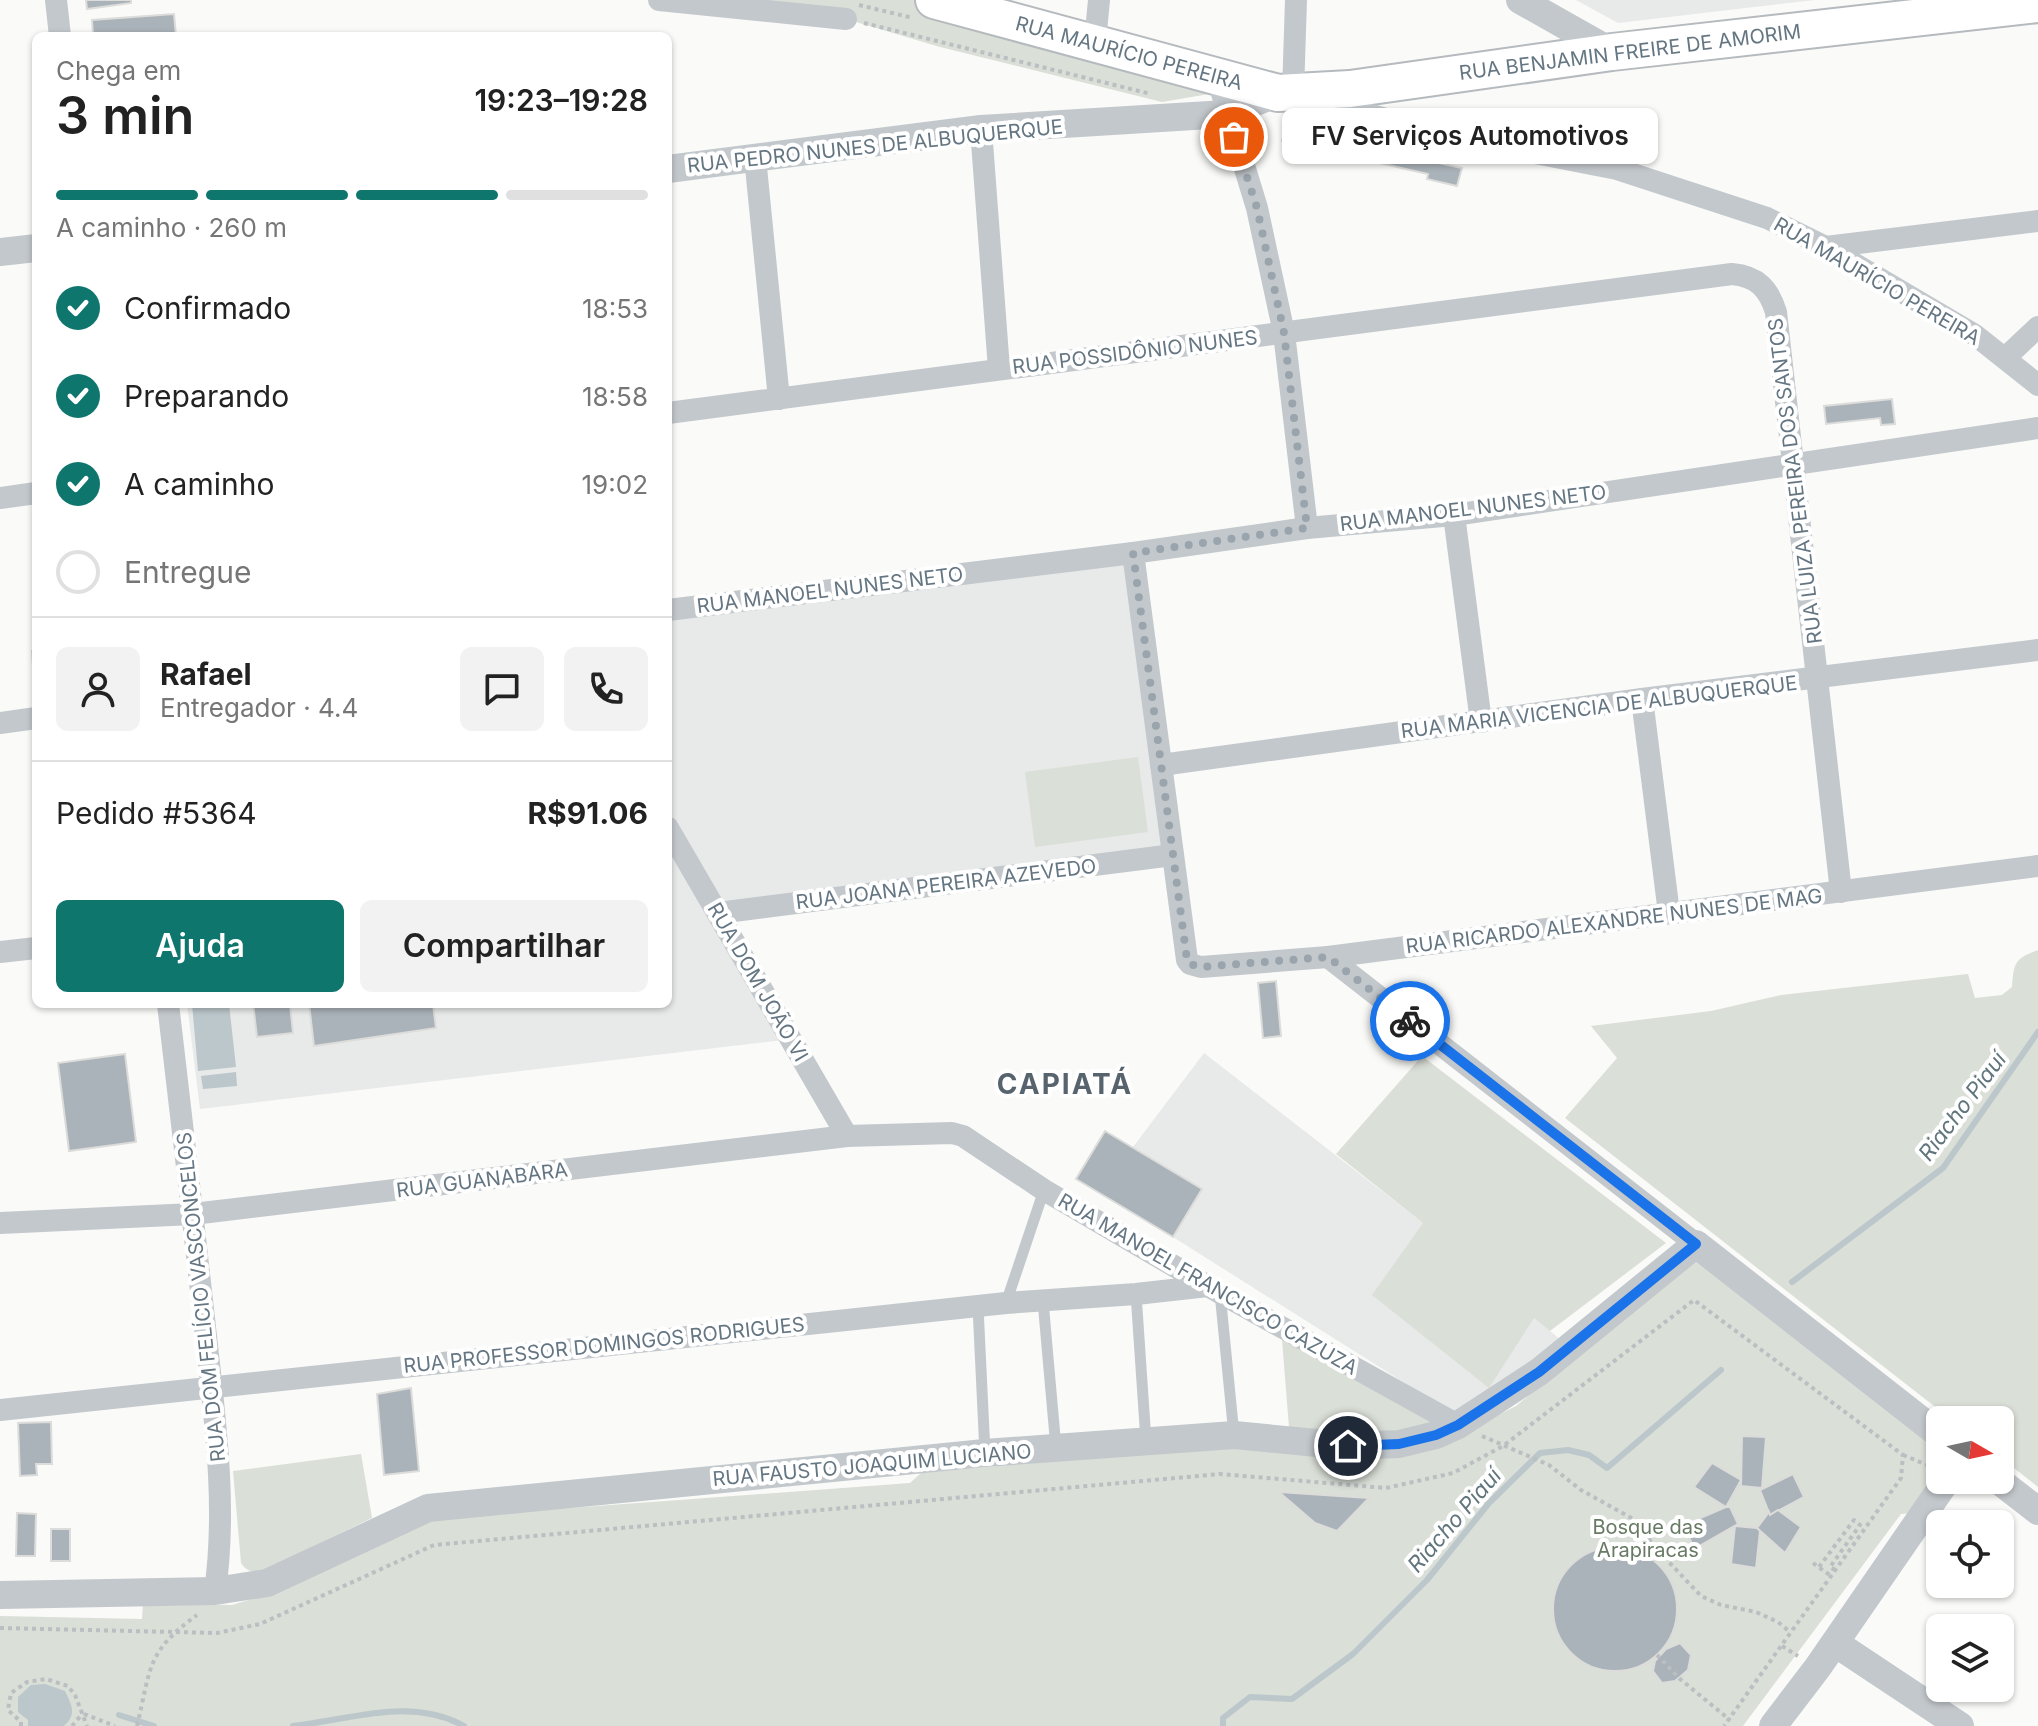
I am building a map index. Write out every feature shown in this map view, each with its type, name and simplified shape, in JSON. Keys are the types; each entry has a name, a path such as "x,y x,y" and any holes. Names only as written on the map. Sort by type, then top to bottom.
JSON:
{"main road":[{"name":"RUA MAURÍCIO PEREIRA","path":"934,0 1286,93"},
{"name":"RUA BENJAMIN FREIRE DE AMORIM","path":"1286,93 1350,89 1612,52 2017,3"}],"street":[{"path":"56,0 60,32"},
{"path":"659,0 846,19"},
{"path":"1095,42 1099,0"},
{"path":"1286,93 1296,0"},
{"path":"1520,0 1612,52"},
{"path":"1217,77 1257,208 1284,333 1307,528"},
{"name":"RUA MAURÍCIO PEREIRA","path":"1350,89 1351,104 1367,114 1454,137 1617,169 1767,218 1826,247 1975,335 2038,385"},
{"name":"RUA BENJAMIN FREIRE DE AMORIM","path":"1226,114 1286,93"},
{"name":"RUA PEDRO NUNES DE ALBUQUERQUE","path":"672,168 981,129 1226,114"},
{"path":"981,129 999,369"},
{"path":"755,157 779,399"},
{"path":"1826,247 2038,221"},
{"path":"0,252 32,248"},
{"name":"RUA POSSIDÔNIO NUNES","path":"672,412 1732,274 1745,275"},
{"name":"RUA LUIZA PEREIRA DOS SANTOS","path":"1745,275 1761,284 1771,295 1776,312 1841,892"},
{"path":"2005,358 2038,327"},
{"name":"RUA MANOEL NUNES NETO","path":"672,610 1133,553 1307,528 1454,515 2038,428"},
{"path":"0,498 32,494"},
{"path":"1454,515 1481,722"},
{"path":"1133,553 1173,855"},
{"name":"RUA MARIA VICENCIA DE ALBUQUERQUE","path":"1161,765 1642,699 2038,650"},
{"path":"1642,699 1669,913"},
{"path":"0,723 32,719"},
{"name":"RUA DOM JOÃO VI","path":"672,835 847,1136"},
{"name":"RUA RICARDO ALEXANDRE NUNES DE MAG","path":"1173,855 1187,960 1201,967 1328,957 2037,867"},
{"name":"RUA JOANA PEREIRA AZEVEDO","path":"718,913 1173,855"},
{"path":"0,952 32,948"},
{"path":"1328,957 1926,1424"},
{"name":"RUA DOM FELÍCIO VASCONCELOS","path":"168,1008 220,1481 220,1561 215,1591"},
{"name":"RUA GUANABARA","path":"0,1223 193,1214 847,1136 952,1133 963,1136"},
{"name":"RUA MANOEL FRANCISCO CAZUZA","path":"963,1136 1044,1190 1214,1290 1458,1425"},
{"name":"RUA FAUSTO JOAQUIM LUCIANO","path":"0,1595 215,1591 267,1583 428,1508 985,1453 1234,1435 1348,1446 1399,1444 1436,1435 1458,1425 1539,1372 1696,1244"},
{"name":"RUA PROFESSOR DOMINGOS RODRIGUES","path":"0,1410 211,1385 1006,1303 1214,1290"},
{"path":"2014,1492 2038,1511"},
{"path":"1773,1726 1835,1643 1937,1494"},
{"path":"1835,1643 1960,1726"}],"lane":[{"path":"1006,1303 1044,1190"},
{"path":"1214,1290 1234,1435"},
{"path":"1136,1294 1146,1441"},
{"path":"1043,1301 1056,1449"},
{"path":"978,1307 985,1453"}],"path":[{"path":"846,19 1156,95"},
{"path":"0,1628 217,1633 260,1624 434,1545 1220,1474 1386,1488 1453,1473 1503,1446 1694,1300 1903,1455 1926,1464"},
{"path":"1503,1446 1549,1465 1581,1490 1644,1525 1651,1543 1701,1596 1721,1605 1756,1612 1791,1632"},
{"path":"1724,1726 1901,1478 1903,1455"},
{"path":"1819,1567 1854,1520 1860,1525 1830,1567 1835,1570"},
{"path":"1813,1563 1831,1576"},
{"path":"137,1726 154,1656 171,1634 203,1610 215,1591"},
{"path":"1657,1655 1680,1679 1730,1720"},
{"path":"21,1726 21,1722 8,1710 11,1693 27,1682 46,1679 68,1686 87,1726"},
{"path":"72,1726 83,1713"},
{"path":"83,1713 115,1726"}],"shaded area":[{"path":"1576,0 1815,0 1618,23"},
{"path":"1133,553 1173,855 718,913 672,835 672,610"},
{"path":"672,847 784,1040 200,1109 187,1008 672,1008"},
{"path":"192,1008 229,1008 236,1067 198,1071"},
{"path":"1204,1053 1423,1223 1569,1347 1465,1421 1173,1237 1201,1189 1133,1147"},
{"path":"236,1072 237,1086 203,1089 201,1076"},
{"path":"45,1684 65,1691 68,1696 72,1714 64,1726 28,1726 28,1720 18,1712 18,1697 31,1685"}],"green space":[{"path":"659,0 934,0 1221,92 1162,102 940,47 846,19"},
{"path":"1138,757 1148,832 1035,847 1025,772"},
{"path":"2038,950 2038,1487 2014,1468 2014,1406 1934,1406 1565,1118 1617,1058 1591,1026 1711,1011 1781,995 1968,974 1975,998 2002,995 2012,987 2017,963"},
{"path":"1422,1056 1666,1243 1550,1331 1534,1318 1489,1388 1372,1295 1423,1223 1336,1154"},
{"name":"Bosque das Arapiracas","path":"1696,1252 1926,1432 1926,1494 1929,1494 1914,1513 1901,1514 1743,1726 0,1726 0,1616 142,1619 143,1603 232,1605 275,1592 421,1519 910,1483 921,1473 1232,1445 1426,1450 1516,1406"},
{"path":"1281,1327 1458,1425 1290,1440"},
{"path":"361,1454 372,1518 264,1570 251,1571 243,1566 233,1471"}],"building":[{"path":"86,0 131,0 131,3 87,9"},
{"path":"174,14 176,32 93,32 92,20"},
{"path":"1285,130 1462,168 1457,186 1427,179 1428,174 1282,141"},
{"path":"1892,399 1895,424 1881,425 1880,418 1826,424 1824,406"},
{"path":"1276,981 1281,1036 1263,1038 1258,983"},
{"path":"253,1008 290,1008 293,1033 257,1037"},
{"path":"309,1008 434,1008 436,1028 314,1046"},
{"path":"125,1054 136,1142 69,1151 58,1063"},
{"path":"1105,1131 1202,1189 1173,1237 1076,1179"},
{"path":"411,1388 419,1471 384,1475 377,1394"},
{"path":"51,1422 52,1464 36,1464 37,1475 20,1476 18,1423"},
{"path":"1742,1436 1766,1437 1762,1488 1741,1486"},
{"path":"1712,1463 1741,1480 1726,1507 1694,1487"},
{"path":"1793,1474 1804,1497 1770,1515 1760,1490"},
{"path":"1279,1492 1369,1498 1337,1531 1315,1523"},
{"path":"1730,1507 1738,1524 1694,1549 1684,1525"},
{"path":"1778,1510 1801,1527 1785,1553 1757,1528 1769,1512 1770,1515"},
{"path":"17,1513 36,1514 35,1556 16,1556"},
{"path":"1735,1526 1760,1531 1756,1568 1731,1564"},
{"path":"51,1529 70,1529 70,1561 51,1561"},
{"path":"1615,1547 1639,1552 1659,1565 1672,1585 1677,1609 1672,1633 1659,1653 1639,1666 1615,1671 1591,1666 1571,1653 1558,1633 1553,1609 1558,1585 1571,1565 1591,1552"},
{"path":"1680,1643 1691,1655 1688,1670 1675,1681 1662,1683 1653,1671 1655,1661 1666,1649"}],"waterway":[{"name":"Riacho Piauí","path":"1792,1282 1943,1168 2038,1032"},
{"name":"Riacho Piauí","path":"1223,1726 1223,1718 1250,1697 1292,1699 1353,1654 1427,1580 1489,1503 1540,1453 1568,1450 1589,1455 1607,1468 1721,1370"},
{"name":"Riacho Piauí","path":"293,1726 401,1711 423,1712 464,1726"},
{"name":"Riacho Piauí","path":"119,1715 154,1726"}],"way so far":[{"path":"1234,137 1257,208 1284,333 1307,528 1133,553 1187,960 1201,967 1328,957 1410,1021"}],"place":[{"name":"FV Serviços Automotivos","path":"1234,137"}],"district":[{"name":"CAPIATÁ","path":"1065,1084"}],"route":[{"path":"1348,1446 1399,1444 1436,1435 1458,1425 1539,1372 1696,1244 1410,1021"}]}
